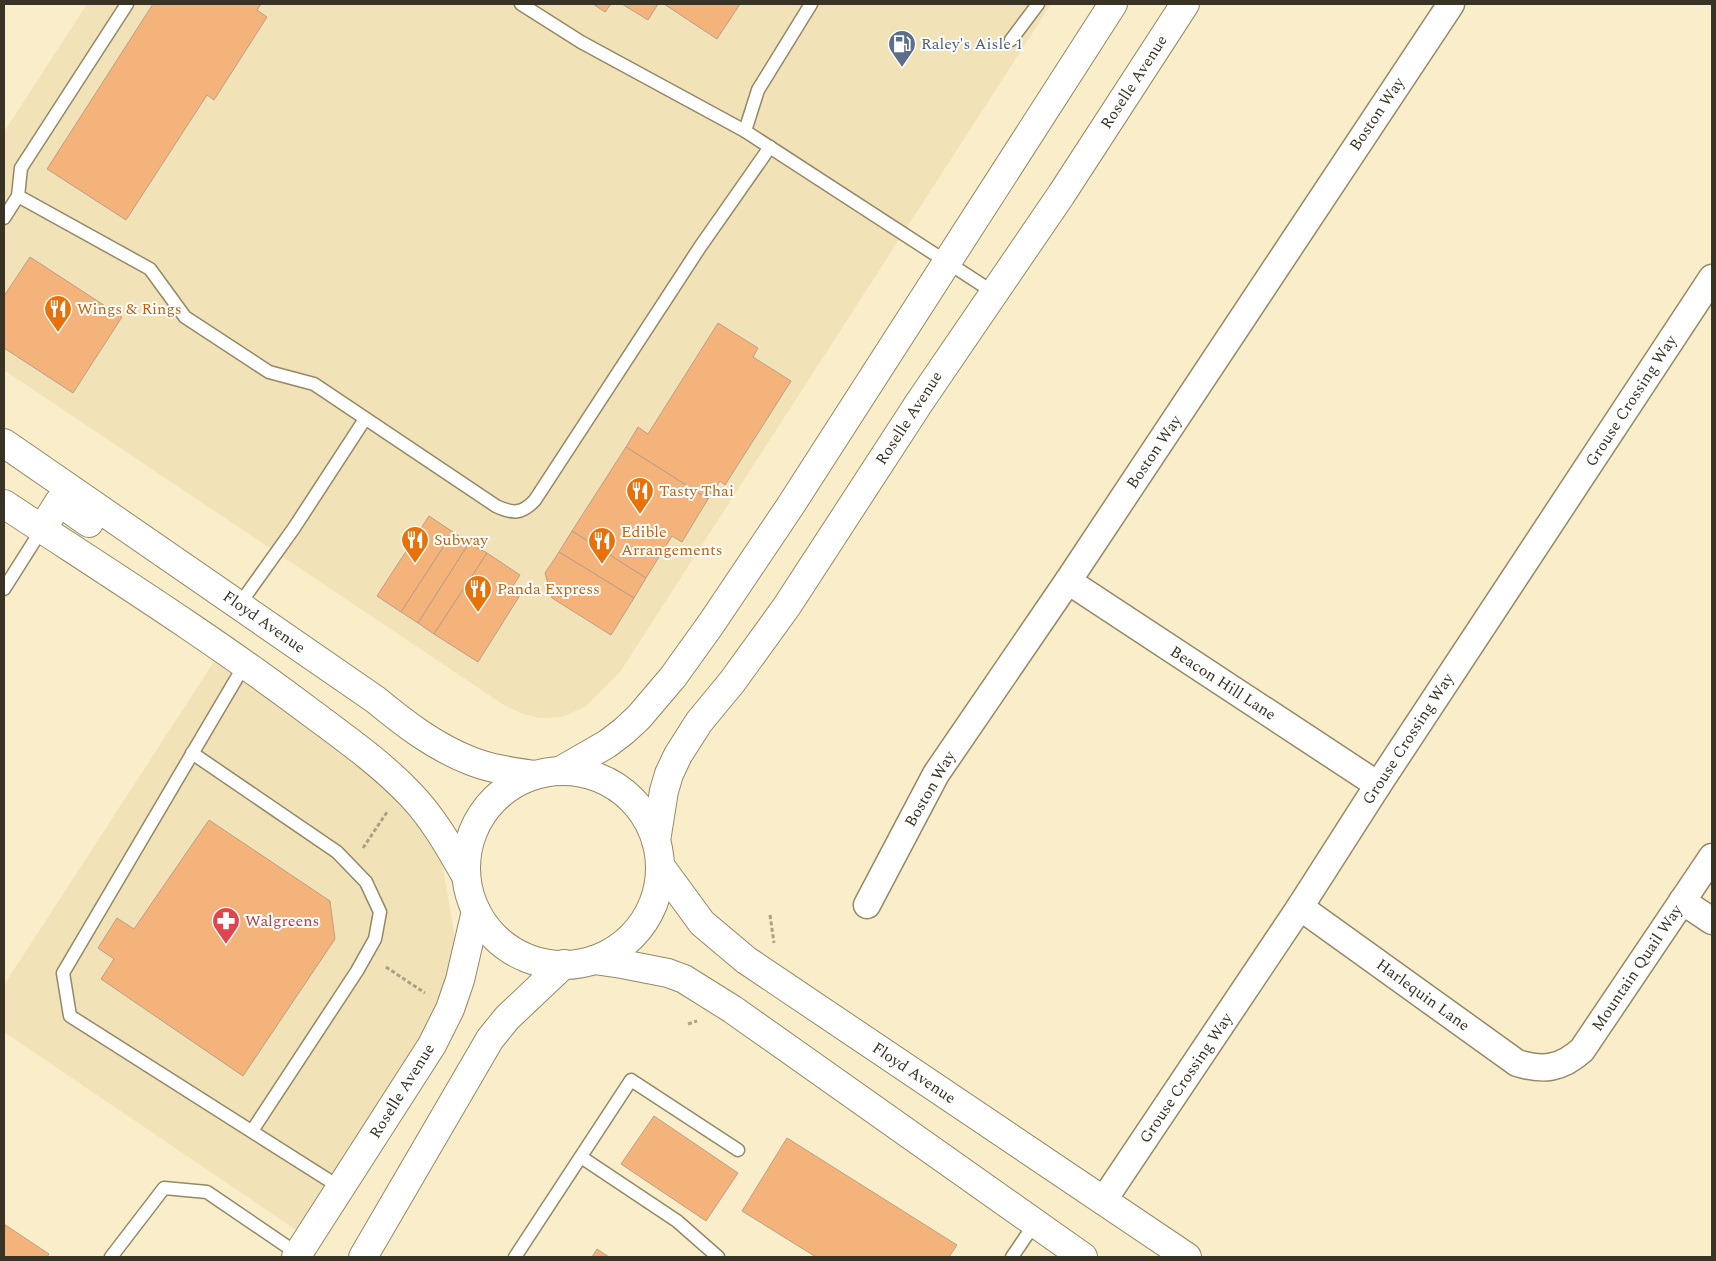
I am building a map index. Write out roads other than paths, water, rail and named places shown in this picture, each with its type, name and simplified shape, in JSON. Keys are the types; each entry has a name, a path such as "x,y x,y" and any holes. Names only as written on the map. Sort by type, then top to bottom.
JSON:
{"main road":[{"path":"1069,1250 1035,1223 732,1010 684,979 650,968 594,960 574,965 553,964 533,960 514,951 486,926 476,911 466,876 468,847 473,833 487,808 509,788 548,773 607,744 624,731 656,699 673,677 789,508 1113,4"},
{"name":"Roselle Avenue","path":"594,960 609,954 623,945 645,920 653,905 658,889 664,791 669,774 698,722 732,682 787,606 993,292 1061,195 1185,4"},
{"name":"Floyd Avenue","path":"4,443 376,700 411,728 451,752 491,767 548,773 581,773 602,780 620,790 636,805 648,822 659,854 702,923 746,960 1187,1257"},
{"path":"42,529 59,502 209,606 239,605"},
{"path":"4,504 215,642 392,776 428,814 466,876"},
{"name":"Roselle Avenue","path":"297,1256 432,1045 442,1026 460,980 476,911"},
{"path":"363,1257 490,1038 507,1018 564,964"}],"street":[{"name":"Boston Way","path":"867,906 936,774 1068,581 1450,4"},
{"name":"Grouse Crossing Way","path":"1103,1201 1300,907 1378,785 1712,278"},
{"name":"Beacon Hill Lane","path":"1068,581 1378,785"},
{"name":"Mountain Quail Way","path":"1551,1068 1572,1059 1582,1050 1712,857"},
{"path":"1682,901 1712,921"},
{"name":"Harlequin Lane","path":"1300,907 1517,1063 1533,1068 1551,1068"}],"lane":[{"path":"4,218 18,196 21,168 127,4"},
{"path":"521,4 580,42 745,131 993,292"},
{"path":"745,131 758,90 811,4"},
{"path":"1011,40 1038,4"},
{"path":"18,196 150,268 185,317 269,372 314,384 496,506 505,511 517,512 530,506 700,247 770,147"},
{"path":"239,605 294,528 365,419"},
{"path":"4,589 42,529"},
{"path":"245,664 63,973 70,1016 341,1188"},
{"path":"192,753 337,852 366,882 380,912 375,939 357,972 252,1131"},
{"path":"516,1257 631,1080 738,1150"},
{"path":"581,1158 678,1221 718,1257"},
{"path":"111,1257 164,1188 207,1192 297,1256"},
{"path":"1012,1257 1035,1223"}],"place":[{"name":"Raley's Aisle 1","path":"902,68"},
{"name":"Wings & Rings","path":"58,333"},
{"name":"Tasty Thai","path":"640,515"},
{"name":"Subway","path":"415,564"},
{"name":"Edible Arrangements","path":"602,565"},
{"name":"Panda Express","path":"478,613"},
{"name":"Walgreens","path":"226,945"}]}
